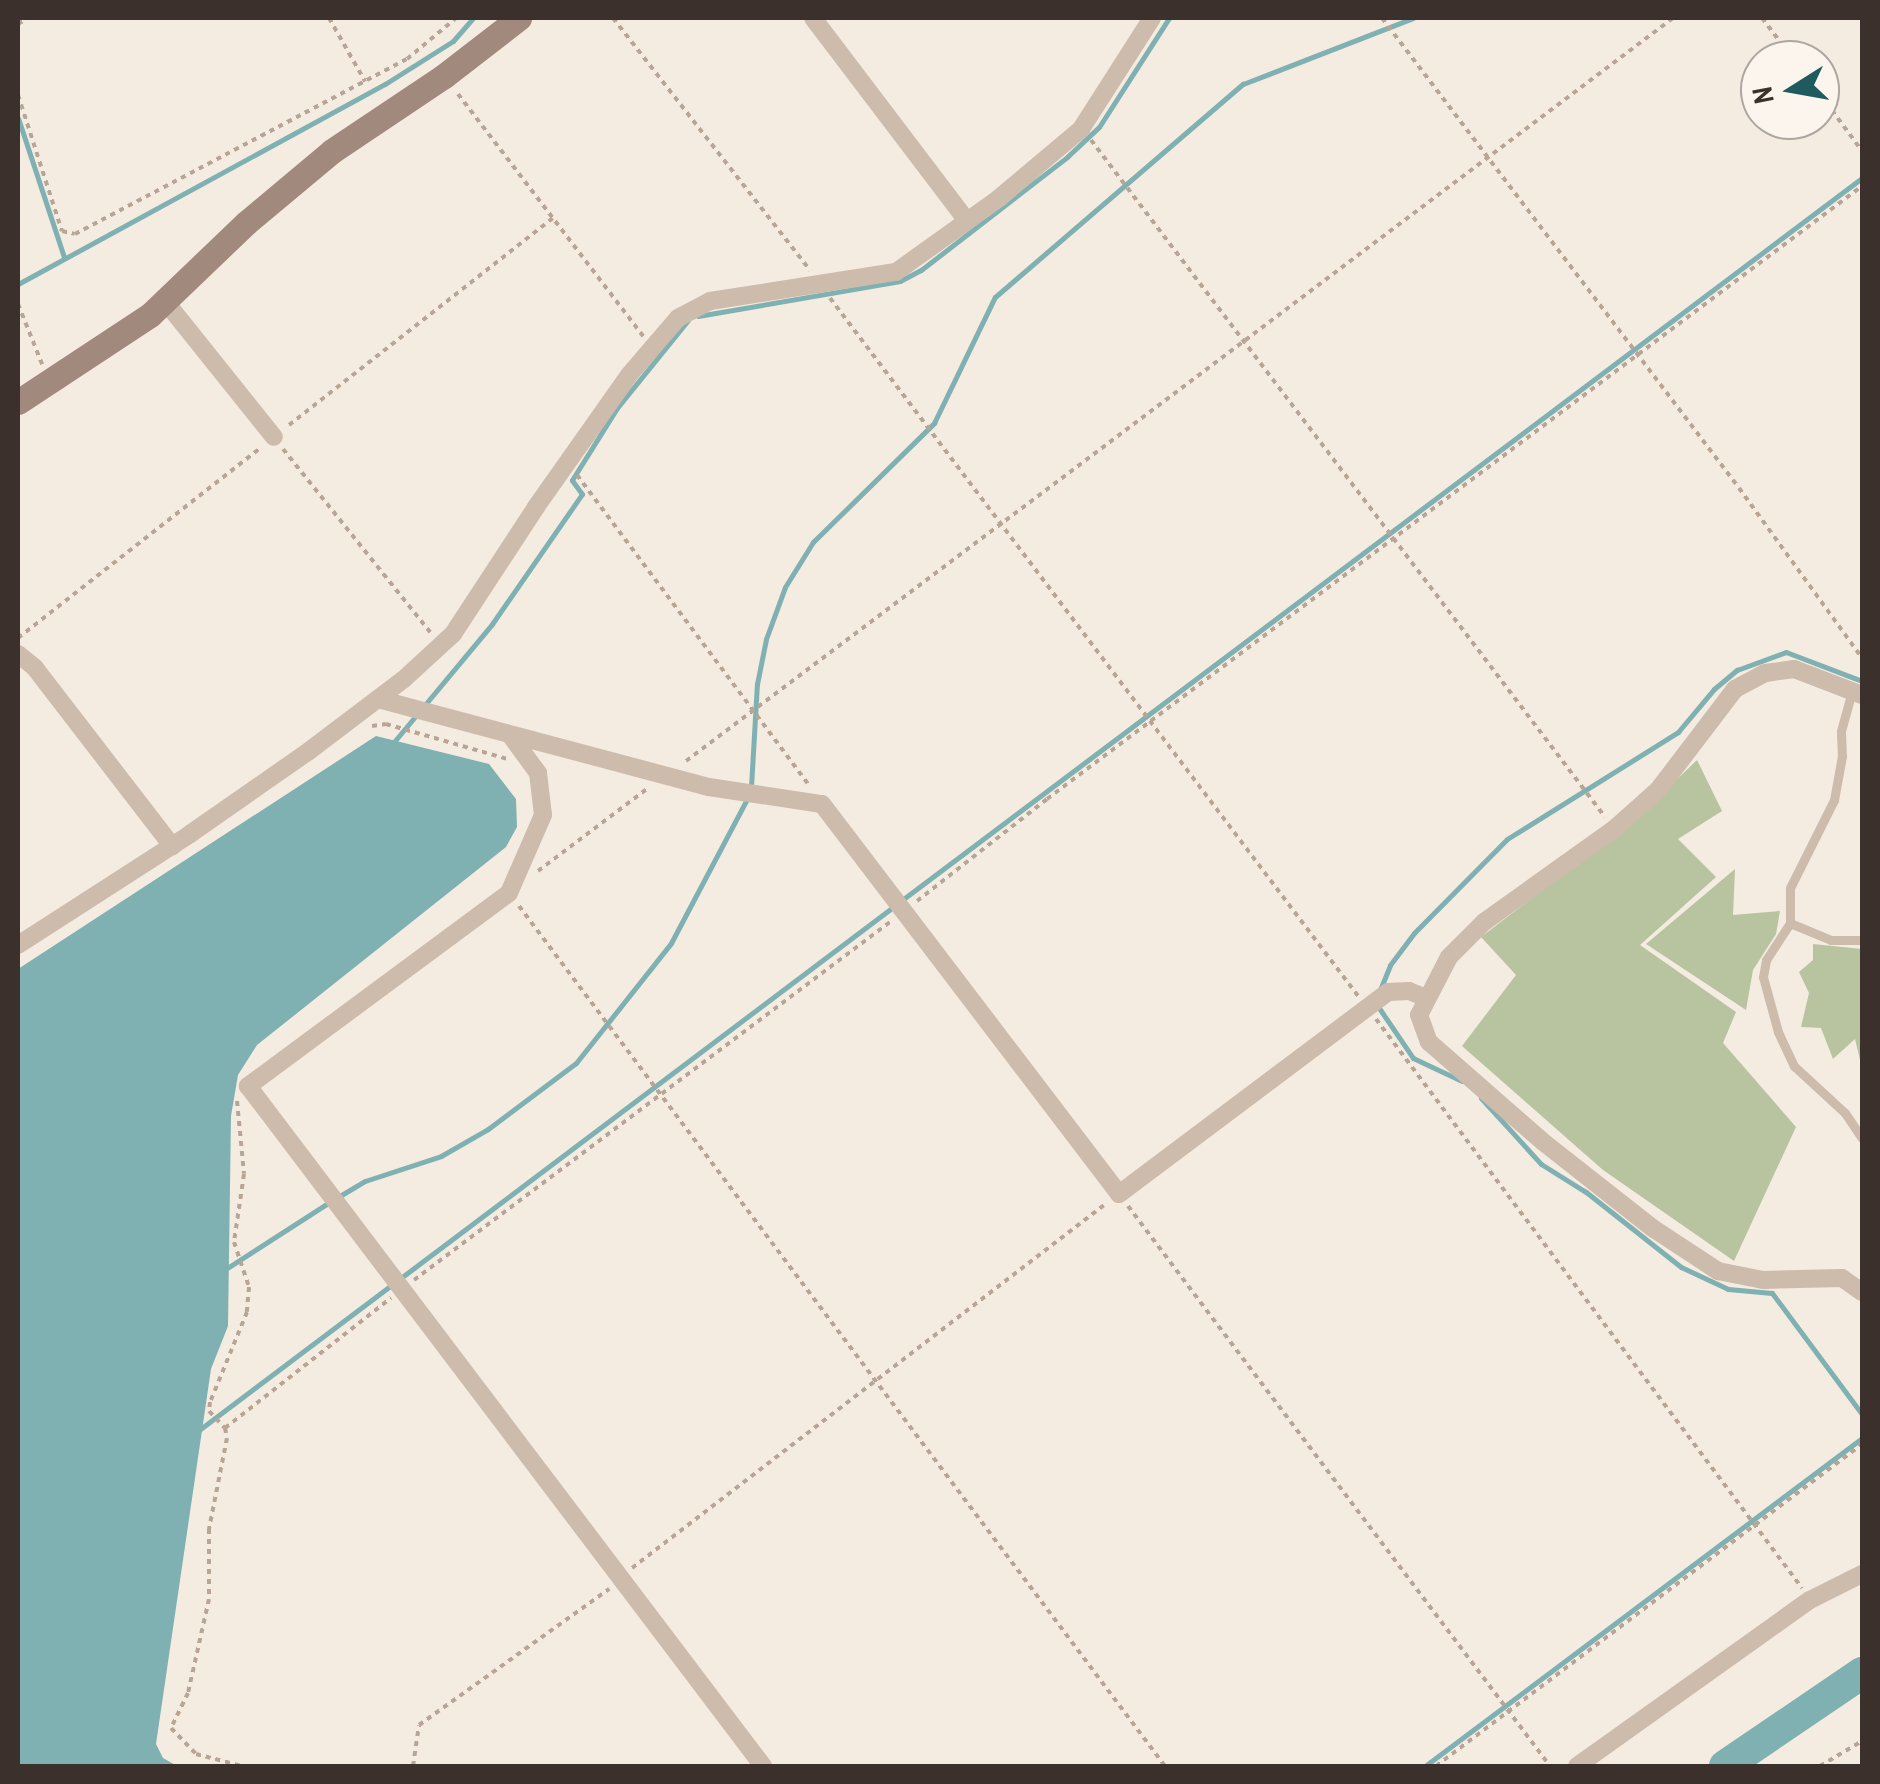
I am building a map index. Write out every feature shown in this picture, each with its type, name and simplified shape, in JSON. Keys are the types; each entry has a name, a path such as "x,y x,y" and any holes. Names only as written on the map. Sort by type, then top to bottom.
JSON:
{"street":[{"path":"18,402 48,378 150,315 246,223 332,151 444,76 519,18"},
{"path":"813,18 967,222"},
{"path":"18,945 172,846 378,700 441,646 654,346 694,307 896,272 967,222 1081,129 1152,18"},
{"path":"165,300 274,437"},
{"path":"18,654 35,668 172,846"},
{"path":"1857,693 1794,669 1765,673 1736,689 1658,790 1614,829 1484,922 1449,957 1419,1015 1430,1042 1542,1141 1654,1229 1718,1271 1764,1280 1842,1278 1862,1292"},
{"path":"378,700 672,778 822,804 1119,1194 1388,992 1409,991 1426,998"},
{"path":"512,736 533,766 542,793 543,815 509,893 248,1086 763,1766"},
{"path":"1576,1766 1810,1600 1862,1574"}],"lane":[{"path":"1857,693 1840,731 1842,756 1834,800 1790,888 1790,923 1766,960 1762,978 1794,1066 1845,1113 1862,1138"},
{"path":"1790,923 1831,940 1862,940"}],"path":[{"path":"18,24 28,18"},
{"path":"329,18 365,81"},
{"path":"18,95 62,232 75,234 407,60 456,18"},
{"path":"613,18 820,285 1810,1600"},
{"path":"1382,18 1862,658"},
{"path":"1164,1766 509,893 672,778 684,762 1673,18"},
{"path":"1762,18 1779,40"},
{"path":"444,76 654,346"},
{"path":"1840,121 1862,151"},
{"path":"1081,129 1614,829"},
{"path":"225,1428 401,1290 1862,186"},
{"path":"18,304 48,378"},
{"path":"274,437 441,646"},
{"path":"568,463 756,709 822,804"},
{"path":"359,733 386,724 533,766"},
{"path":"242,1766 196,1754 171,1728 188,1693 209,1600 209,1529 227,1438 225,1428 209,1411 246,1312 246,1270 234,1242 244,1174 236,1113 238,1096 248,1086"},
{"path":"413,1766 419,1724 621,1578 1119,1194 1550,1766"},
{"path":"1436,1766 1862,1444"},
{"path":"1820,1766 1862,1741"}],"green space":[{"path":"1697,760 1722,811 1678,839 1716,877 1640,945 1736,1012 1723,1043 1796,1127 1734,1261 1603,1170 1462,1046 1516,975 1481,937 1637,818"},
{"path":"1735,869 1733,915 1780,911 1776,934 1753,970 1746,1010 1646,944"},
{"path":"1813,944 1862,949 1862,1068 1855,1039 1833,1059 1821,1028 1801,1027 1809,993 1799,972 1813,960"}],"water":[{"path":"376,736 489,764 516,799 517,827 506,847 257,1045 238,1075 231,1116 228,1326 211,1369 156,1744 163,1758 177,1766 18,1766 18,969"}],"waterway":[{"path":"18,284 385,84 453,41 473,18"},
{"path":"698,316 900,281 921,270 1067,157 1099,127 1169,18"},
{"path":"751,787 757,684 766,639 785,587 813,542 934,423 995,297 1243,84 1413,18"},
{"path":"18,118 64,257"},
{"path":"902,900 1862,178"},
{"path":"393,743 492,624 582,494 572,480 617,408 688,320"},
{"path":"1380,990 1390,965 1414,933 1507,839 1678,732 1714,689 1737,670 1786,652 1862,681"},
{"path":"338,1197 365,1181 441,1156 488,1129 576,1063 671,943 748,797"},
{"path":"199,1430 893,907"},
{"path":"1377,1005 1413,1058 1462,1081"},
{"path":"1481,1098 1541,1164 1586,1192 1681,1267 1728,1289 1772,1293 1862,1414"},
{"path":"224,1270 328,1203"},
{"path":"1425,1766 1862,1438"},
{"path":"1725,1766 1862,1673"}]}
